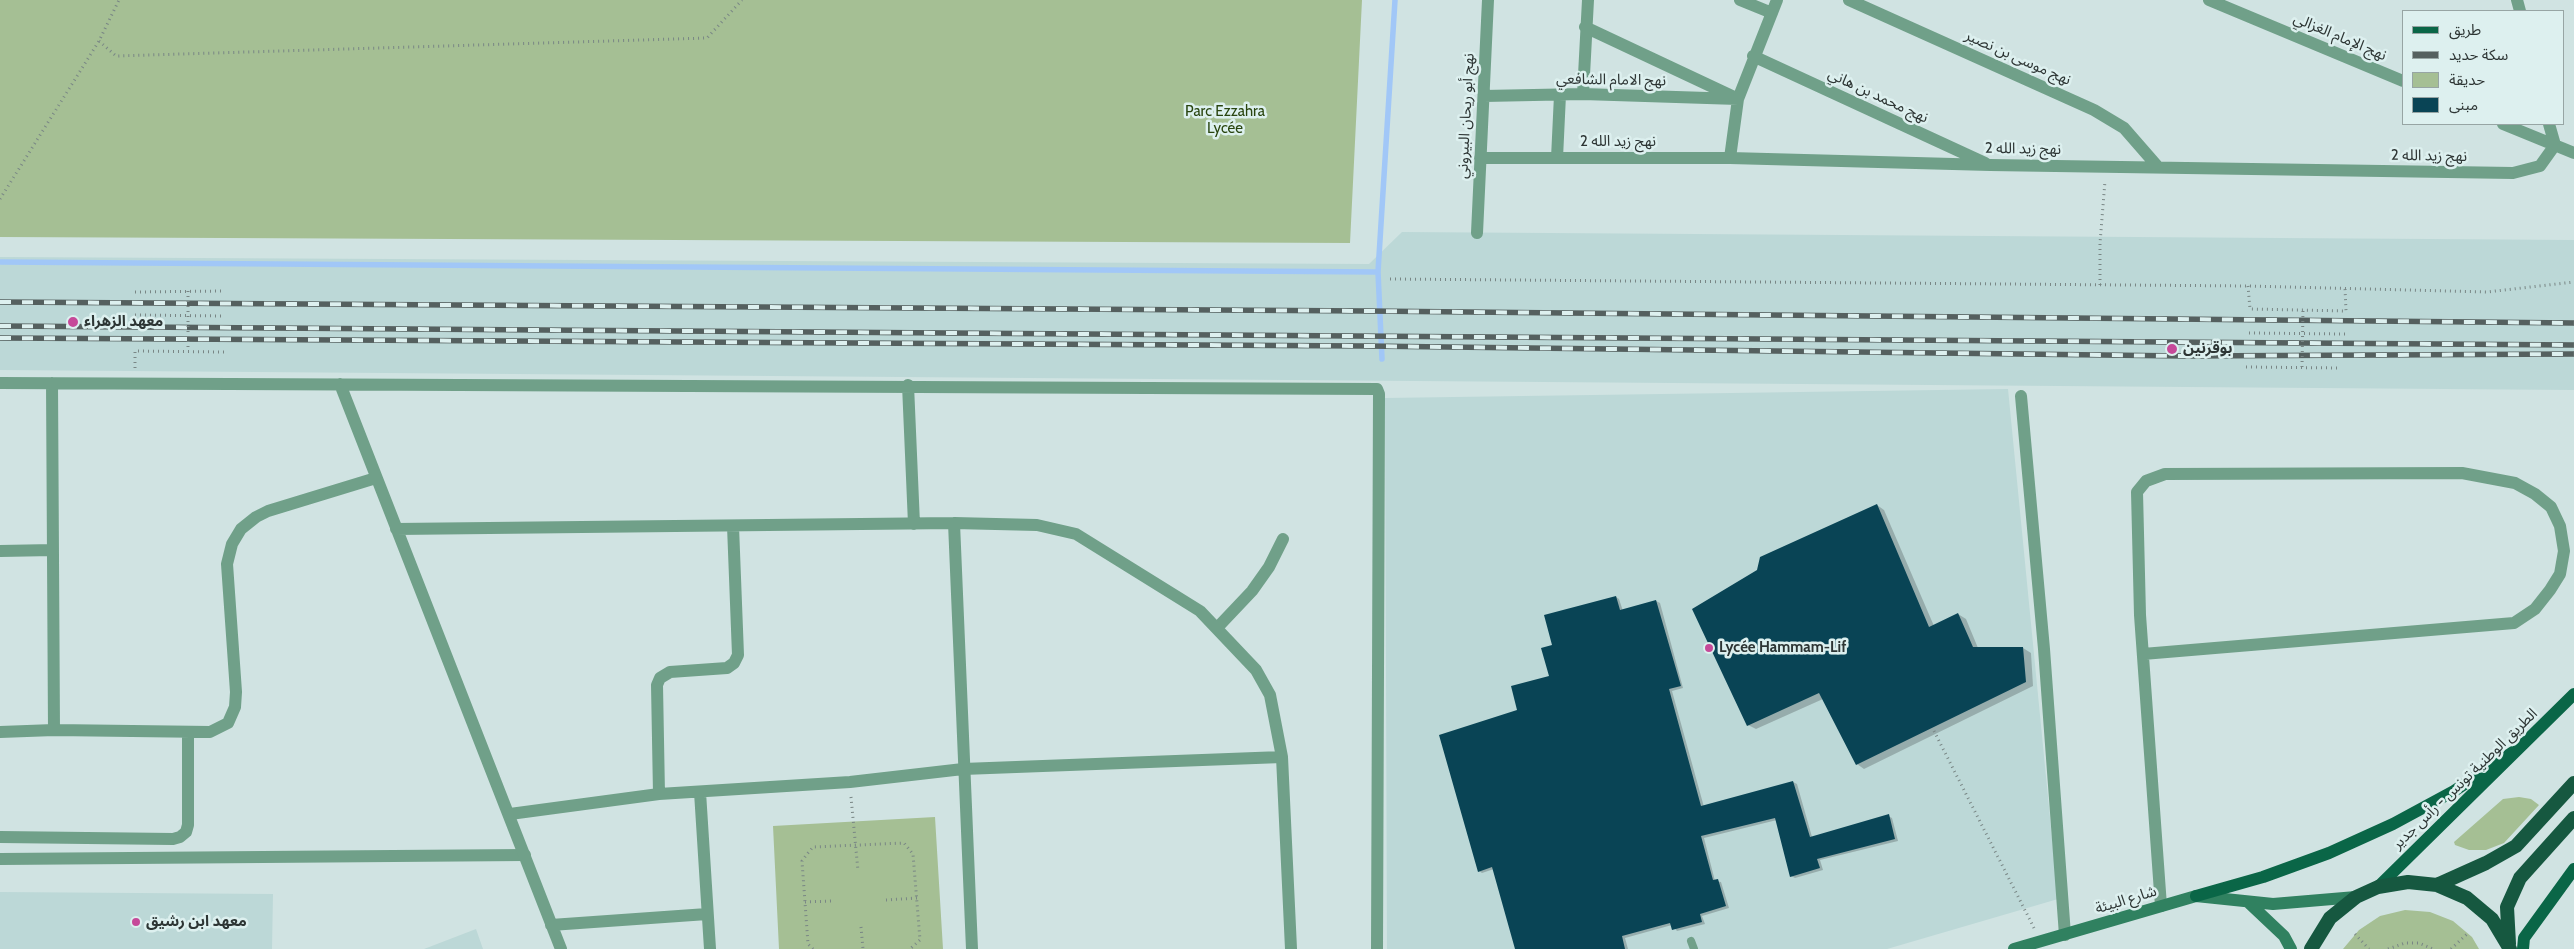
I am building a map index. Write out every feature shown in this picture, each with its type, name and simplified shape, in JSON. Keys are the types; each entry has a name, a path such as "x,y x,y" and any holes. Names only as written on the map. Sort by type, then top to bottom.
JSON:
{"highway":[{"path":"2438,885 2486,864 2516,846 2574,784"},
{"path":"2514,948 2507,907 2520,878 2574,818"},
{"path":"2311,949 2330,918 2356,897 2378,887 2408,882 2438,885 2467,898 2492,919 2514,948"}],"main road":[{"name":"الطريق الوطنية تونس - رأس جدير","path":"2378,887 2574,694"},
{"path":"2196,896 2263,877 2329,853 2393,824 2447,795 2513,752"},
{"path":"2514,948 2524,938 2574,869"},
{"name":"شارع البيئة","path":"2014,949 2196,896 2249,903 2297,903 2356,897"},
{"path":"2249,903 2284,936 2291,949"}],"street":[{"name":"نهج أبو ريحان البيروني","path":"1477,233 1488,0"},
{"path":"1583,94 1585,27 1588,0"},
{"path":"1740,0 1772,13"},
{"path":"1730,158 1738,99 1753,56 1777,0"},
{"name":"نهج موسى بن نصير","path":"1849,0 2094,110 2124,128 2158,166"},
{"name":"نهج الإمام الغزالي","path":"2209,0 2402,82"},
{"path":"1585,27 1738,99"},
{"name":"نهج محمد بن هاني","path":"1753,56 1990,165"},
{"name":"نهج الامام الشافعي","path":"1484,96 1583,94 1738,99"},
{"path":"1557,158 1560,95"},
{"path":"2505,125 2574,153"},
{"path":"2550,125 2555,146"},
{"name":"نهج زيد الله 2","path":"1480,158 1730,158 1990,165 2158,166 2513,173 2540,166 2555,146"},
{"path":"0,383 1376,389 1379,394 1377,949"},
{"path":"52,383 54,730"},
{"path":"340,384 510,814 561,949"},
{"path":"908,386 914,524"},
{"path":"2021,396 2044,649 2065,935"},
{"path":"2143,654 2514,623 2536,608 2560,574 2564,551 2560,526 2551,507 2535,494 2515,483 2462,473 2165,474 2146,481 2137,492 2140,615 2161,906"},
{"path":"0,732 54,730 210,732 228,723 235,707 227,564 232,544 241,529 256,517 268,511 376,478"},
{"path":"396,529 954,523 1037,525 1076,534 1200,611 1256,670 1270,695 1282,757 1292,949"},
{"path":"954,523 972,949"},
{"path":"659,794 657,685 660,678 670,672 727,668 734,663 738,655 733,526"},
{"path":"1216,628 1252,591 1269,567 1283,539"},
{"path":"0,551 53,550"},
{"path":"0,837 173,839 180,837 186,832 188,824 188,732"},
{"path":"510,814 659,794 850,782 964,770 1282,757"},
{"path":"700,792 710,949"},
{"path":"0,860 525,855"},
{"path":"551,925 707,914"}],"path":[{"path":"0,199 99,41 119,0"},
{"path":"99,41 116,56 707,38 742,0"},
{"path":"2100,285 2100,243 2106,166"},
{"path":"1390,279 2248,286 2487,292 2574,282"},
{"path":"2248,286 2250,309 2346,310 2346,288"},
{"path":"188,291 188,351"},
{"path":"135,292 224,291"},
{"path":"2302,367 2303,310"},
{"path":"135,316 224,316"},
{"path":"2249,333 2345,334"},
{"path":"135,351 224,352"},
{"path":"2246,367 2341,368"},
{"path":"1934,731 2041,942"},
{"path":"850,782 858,871"},
{"path":"813,949 808,944 802,861 813,847 904,843 914,854 920,940 910,949"},
{"path":"886,900 916,898"},
{"path":"805,902 831,901"},
{"path":"861,927 863,949"},
{"path":"2451,949 2468,933"},
{"path":"2355,934 2368,949"},
{"path":"2388,949 2406,943 2419,943 2433,949"}],"shaded area":[{"path":"1402,232 2574,240 2574,390 0,370 0,257 1369,264"},
{"name":"Lycée Hammam-Lif","path":"2008,389 2058,899 1887,949 1387,949 1385,398"},
{"name":"معهد ابن رشيق","path":"0,892 273,894 272,949 0,949"},
{"path":"476,929 483,949 424,949"}],"green space":[{"name":"Parc Ezzahra Lycée","path":"0,0 1362,0 1350,243 0,237"},
{"path":"2519,797 2531,799 2539,805 2504,843 2486,850 2469,850 2455,845 2454,842 2503,799"},
{"path":"935,817 943,949 779,949 773,826"},
{"path":"2405,910 2430,912 2453,921 2472,937 2479,949 2343,949 2359,930 2380,916"}],"building":[{"path":"1877,504 1929,627 1958,613 1973,647 2023,647 2026,682 1856,765 1819,693 1747,726 1692,609 1757,570 1760,557"},
{"path":"1616,596 1620,610 1656,600 1681,686 1669,689 1701,806 1793,781 1810,837 1889,814 1895,839 1817,859 1820,868 1790,877 1775,818 1701,836 1713,880 1718,879 1726,906 1700,914 1702,922 1672,930 1670,923 1622,936 1625,949 1515,949 1492,867 1478,872 1439,735 1517,710 1511,686 1549,676 1541,648 1552,645 1544,615"}],"waterway":[{"path":"1382,359 1378,272 1395,0"},
{"path":"0,262 1378,272"}],"railway":[{"path":"0,302 1367,311 2574,323"},
{"path":"0,326 2574,345"},
{"path":"0,338 1366,346 2184,356 2574,354"}],"place":[{"name":"معهد الزهراء","path":"73,322"},
{"name":"بوقرنين","path":"2172,349"},
{"name":"Lycée Hammam-Lif","path":"1709,648"},
{"name":"معهد ابن رشيق","path":"136,922"}]}
